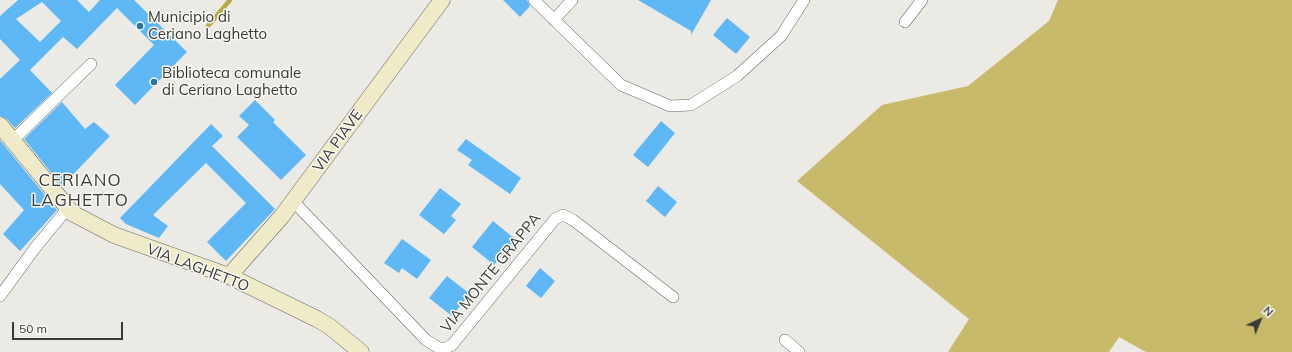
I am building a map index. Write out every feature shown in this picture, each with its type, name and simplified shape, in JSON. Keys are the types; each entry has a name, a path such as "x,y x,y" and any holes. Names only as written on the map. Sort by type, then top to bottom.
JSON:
{"street":[{"name":"VIA PIAVE","path":"228,276 293,201 442,0"},
{"path":"534,0 621,85 670,106 691,105 737,76 780,36 804,0"},
{"path":"554,20 572,0"},
{"path":"905,22 922,0"},
{"path":"13,140 91,64"},
{"path":"0,124 72,213"},
{"name":"VIA MONTE GRAPPA","path":"293,201 426,340 439,348 446,348 452,345 555,218 564,215 574,220 673,297"},
{"path":"0,296 35,248 63,214 72,213"},
{"name":"VIA LAGHETTO","path":"72,213 114,235 228,276 318,319 330,326 361,352"},
{"path":"785,340 799,352"}],"shaded area":[{"path":"1058,0 1292,0 1292,352 1146,352 1119,337 1109,352 948,352 969,319 797,181 882,105 968,86 1049,21"}],"building":[{"path":"18,0 77,0 89,12 100,0 134,0 187,52 135,105 115,85 154,45 117,8 77,49 63,37 30,70 52,93 15,128 7,119 0,116 0,79 20,60 0,39 0,16","holes":["42,2 61,21 40,42 16,19"]},
{"path":"503,0 527,0 530,6 520,17"},
{"path":"638,0 711,0 691,35 691,31"},
{"path":"727,18 750,37 736,54 713,35"},
{"path":"255,100 275,120 273,122 306,155 281,180 237,137 249,125 239,116"},
{"path":"62,102 85,129 94,122 110,136 62,186 24,139"},
{"path":"661,121 675,133 648,167 633,155"},
{"path":"211,124 223,136 212,146 275,209 226,261 207,242 246,203 206,163 153,215 168,226 159,238 126,224 120,218"},
{"path":"466,139 521,178 510,194 468,165 472,160 457,150"},
{"path":"0,140 57,210 20,251 3,234 24,210 0,184"},
{"path":"658,186 677,202 665,217 646,201"},
{"path":"440,188 461,204 451,216 456,220 444,234 419,215"},
{"path":"493,221 515,239 494,265 472,247"},
{"path":"402,239 431,260 417,279 402,268 399,273 384,263"},
{"path":"540,268 555,281 541,298 526,286"},
{"path":"447,276 470,294 452,316 429,298"}],"waterway":[{"path":"208,26 230,0"}],"place":[{"name":"Municipio di Ceriano Laghetto","path":"140,26"},
{"name":"Biblioteca comunale di Ceriano Laghetto","path":"154,82"}],"district":[{"name":"CERIANO LAGHETTO","path":"80,191"}]}
